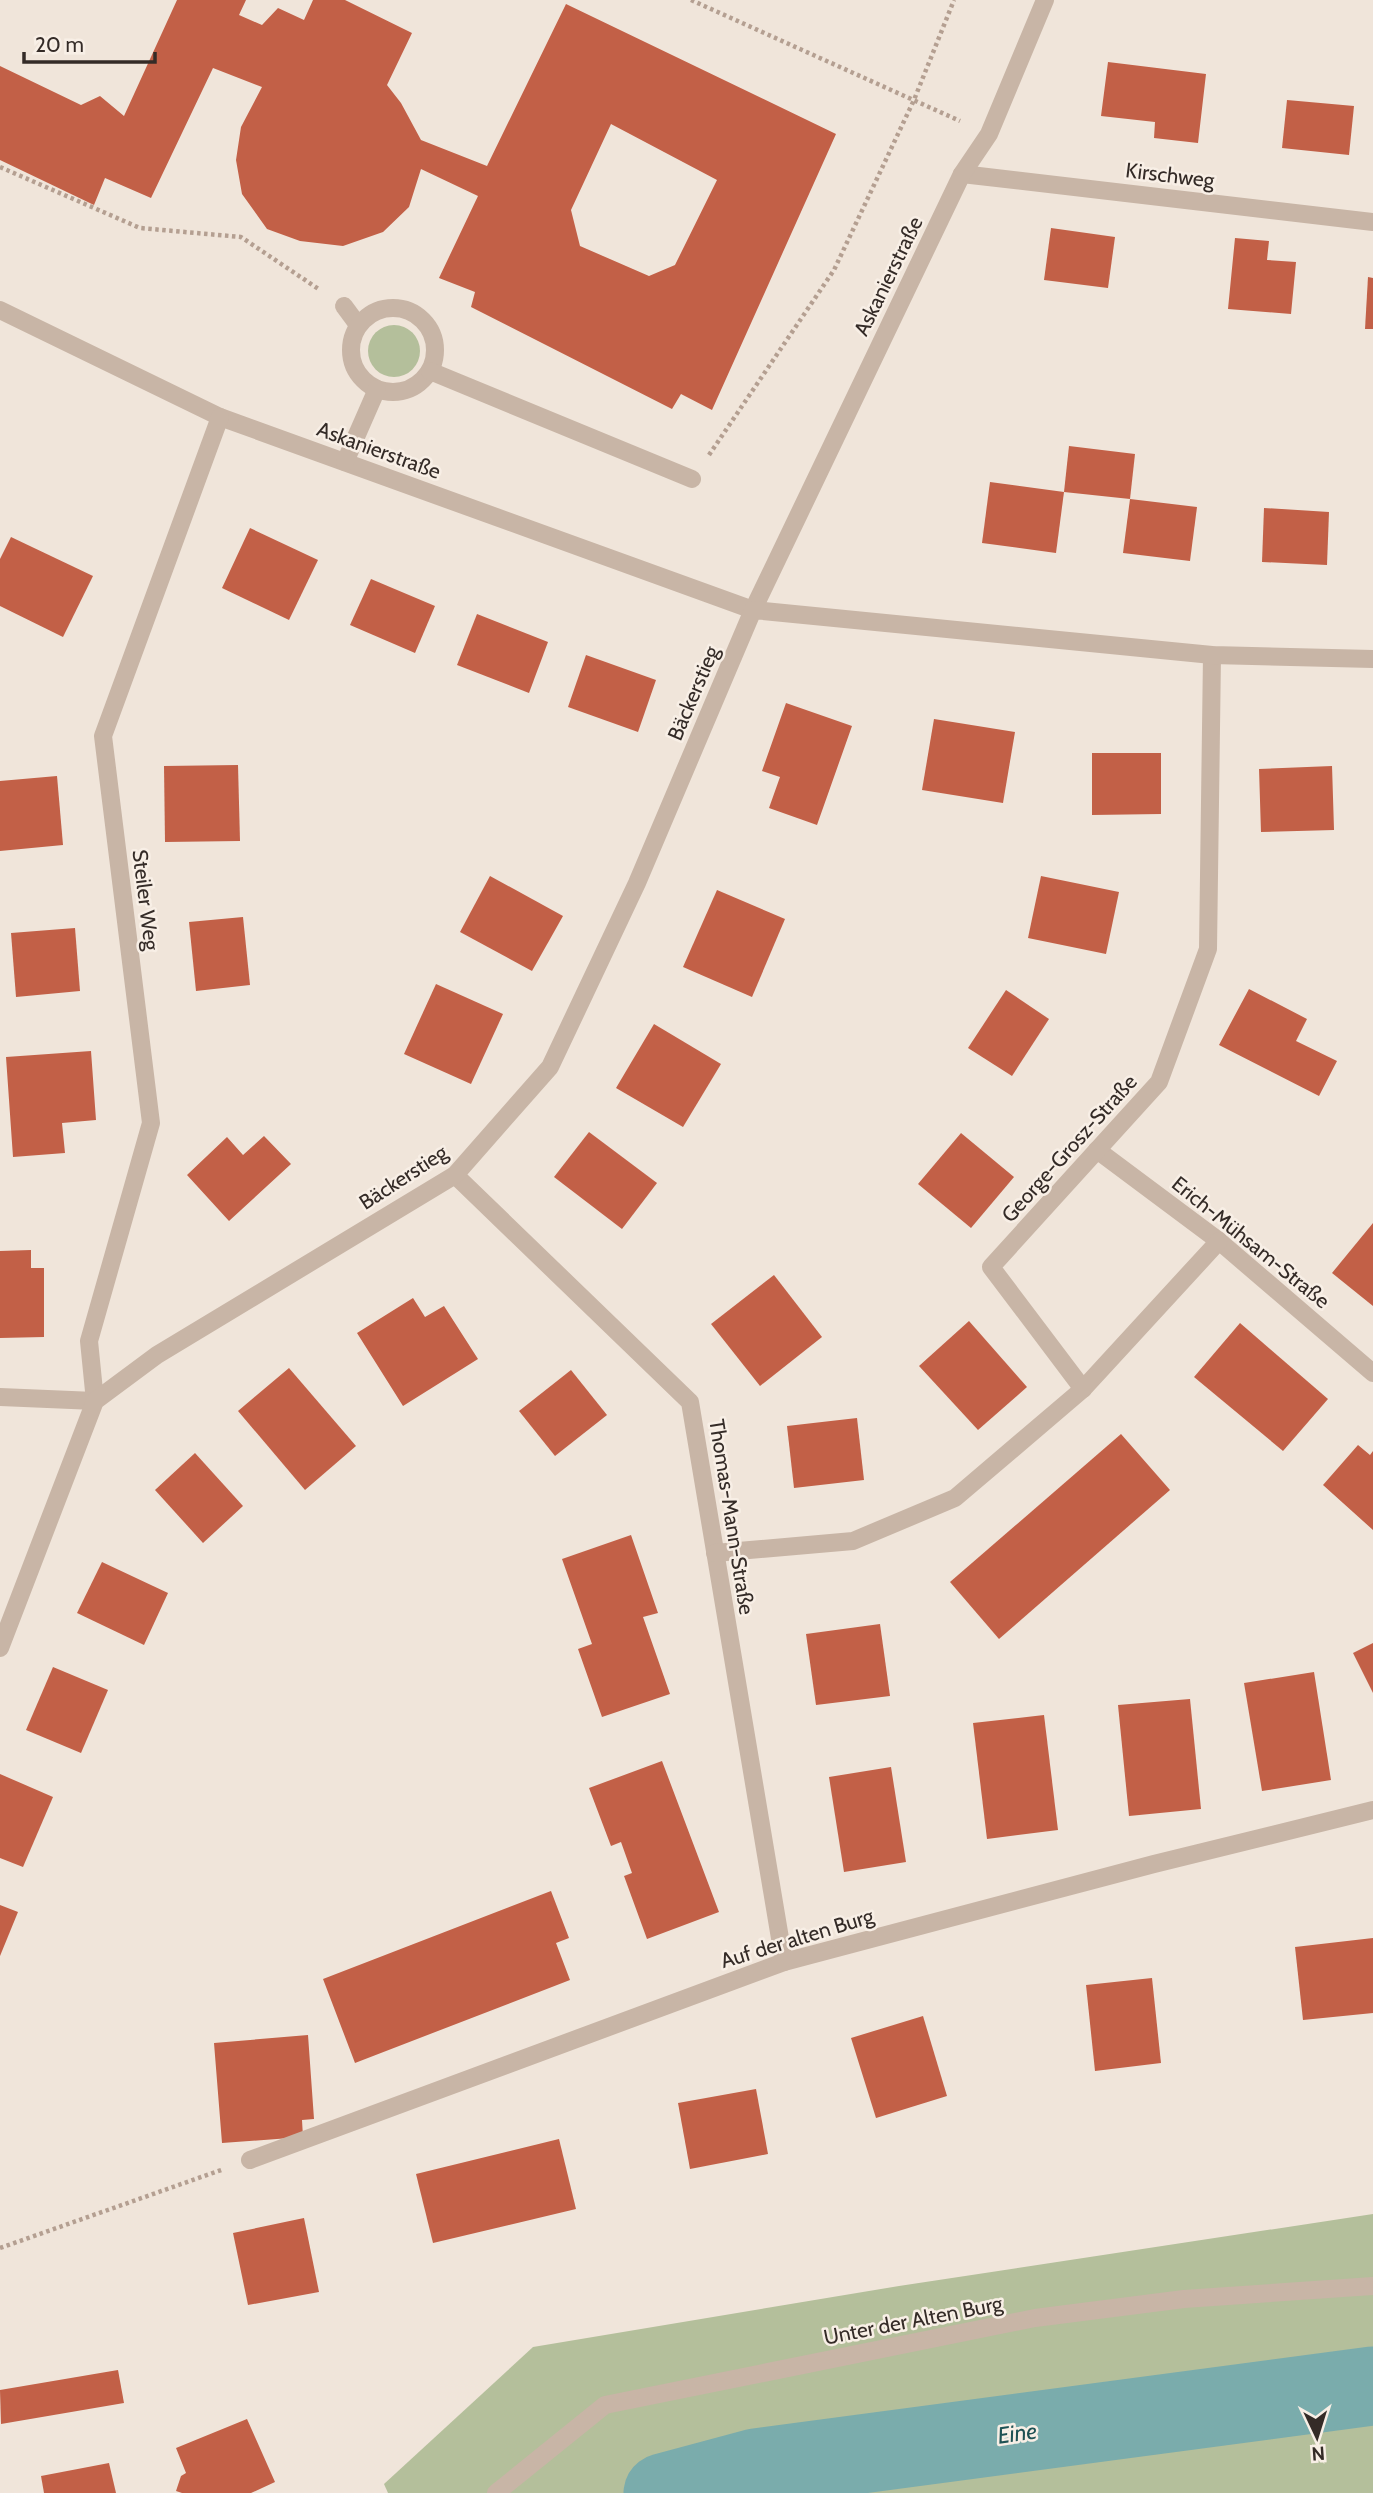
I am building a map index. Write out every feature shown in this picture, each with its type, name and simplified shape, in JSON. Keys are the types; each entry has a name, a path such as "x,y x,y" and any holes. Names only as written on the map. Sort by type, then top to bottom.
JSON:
{"street":[{"name":"Askanierstraße","path":"753,610 962,174 989,134 1045,0"},
{"name":"Kirschweg","path":"962,174 1373,222"},
{"path":"344,306 358,326"},
{"path":"390,307 409,310 424,322 433,338 435,357 430,371 420,382 407,389 393,392 377,389 355,370 351,339 358,326 372,313 390,307"},
{"name":"Askanierstraße","path":"0,310 220,417 753,610 1212,655 1373,659"},
{"path":"430,371 692,479"},
{"path":"345,462 377,389"},
{"name":"Steiler Weg","path":"95,1401 89,1341 151,1123 103,736 220,417"},
{"name":"Bäckerstieg","path":"95,1401 157,1355 455,1175 550,1067 637,883 753,610"},
{"name":"George-Grosz-Straße","path":"1083,1389 991,1266 1158,1083 1208,949 1212,655"},
{"name":"Erich-Mühsam-Straße","path":"1097,1150 1219,1241 1373,1373"},
{"name":"Thomas-Mann-Straße","path":"455,1175 690,1402 784,1962"},
{"path":"715,1553 853,1541 955,1498 1083,1389 1219,1241"},
{"path":"0,1397 95,1401 0,1648"},
{"name":"Auf der alten Burg","path":"250,2160 784,1962 1154,1864 1373,1810"},
{"name":"Unter der Alten Burg","path":"496,2493 605,2405 1035,2318 1184,2299 1373,2286"}],"path":[{"path":"691,0 989,134"},
{"path":"692,479 834,270 914,100 954,0"},
{"path":"0,167 140,228 241,237 344,306"},
{"path":"0,2248 250,2160"}],"green space":[{"path":"394,325 404,327 412,333 418,341 418,361 412,369 404,375 394,377 384,375 376,369 370,361 368,351 370,341 376,333 384,327"},
{"path":"1373,2214 1373,2493 388,2493 384,2484 533,2347 899,2286"}],"building":[{"path":"177,0 246,0 239,15 262,25 278,8 304,20 313,0 345,0 412,33 387,85 401,103 421,140 487,166 566,4 836,134 712,410 681,394 672,409 471,307 475,292 439,278 478,196 421,169 409,207 383,232 343,246 300,241 267,229 242,194 236,160 241,127 262,87 213,68 151,198 105,178 94,205 0,160 0,66 81,105 100,96 124,116","holes":["611,124 717,180 675,265 649,276 580,246 571,210"]},
{"path":"1108,62 1206,74 1198,143 1154,138 1155,122 1101,116"},
{"path":"1287,100 1354,106 1349,155 1282,148"},
{"path":"1051,228 1115,237 1108,288 1044,280"},
{"path":"1235,238 1269,241 1267,260 1296,262 1291,314 1228,309"},
{"path":"1368,277 1373,278 1373,329 1365,329"},
{"path":"1069,446 1135,454 1130,499 1064,492"},
{"path":"990,482 1064,492 1056,553 982,543"},
{"path":"1130,499 1197,507 1190,561 1123,553"},
{"path":"1264,508 1329,512 1327,565 1262,562"},
{"path":"250,528 318,560 289,620 222,588"},
{"path":"11,537 93,576 63,637 0,606 0,559"},
{"path":"371,579 435,606 415,653 350,625"},
{"path":"477,614 548,642 529,693 457,665"},
{"path":"586,655 656,680 638,732 568,707"},
{"path":"786,703 852,726 817,825 769,808 780,777 762,771"},
{"path":"934,719 1015,732 1003,803 922,790"},
{"path":"1092,753 1161,753 1161,814 1092,815"},
{"path":"238,765 240,841 165,842 164,766"},
{"path":"1332,766 1334,830 1261,832 1259,769"},
{"path":"57,776 63,845 0,851 0,781"},
{"path":"490,876 563,916 532,971 460,932"},
{"path":"1041,876 1119,892 1106,954 1028,938"},
{"path":"717,890 785,919 752,997 683,967"},
{"path":"243,917 250,985 196,991 189,922"},
{"path":"75,928 80,991 16,997 11,933"},
{"path":"436,984 503,1014 471,1084 404,1054"},
{"path":"1249,989 1307,1019 1296,1041 1337,1061 1319,1096 1219,1045"},
{"path":"1006,990 1049,1019 1012,1076 968,1048"},
{"path":"654,1024 721,1064 683,1127 616,1088"},
{"path":"91,1051 96,1120 62,1123 65,1153 13,1157 6,1057"},
{"path":"589,1132 657,1183 622,1229 554,1177"},
{"path":"961,1133 1014,1177 971,1228 918,1184"},
{"path":"264,1136 291,1164 229,1221 187,1175 227,1137 243,1155"},
{"path":"1373,1223 1373,1306 1332,1273"},
{"path":"31,1250 31,1268 44,1268 44,1337 0,1338 0,1251"},
{"path":"774,1275 822,1337 760,1386 711,1324"},
{"path":"413,1298 425,1317 444,1306 478,1359 403,1406 357,1333"},
{"path":"969,1321 1027,1387 978,1430 919,1366"},
{"path":"1240,1323 1328,1399 1283,1451 1194,1377"},
{"path":"289,1368 356,1446 305,1490 238,1411"},
{"path":"571,1370 607,1415 555,1456 519,1411"},
{"path":"857,1418 864,1480 794,1488 787,1426"},
{"path":"1121,1434 1170,1490 999,1639 950,1582"},
{"path":"1358,1445 1370,1455 1373,1451 1373,1530 1323,1485"},
{"path":"195,1453 243,1506 203,1543 155,1490"},
{"path":"631,1535 658,1613 643,1617 670,1694 602,1717 578,1649 592,1644 562,1559"},
{"path":"102,1562 168,1593 144,1645 77,1613"},
{"path":"880,1624 890,1696 816,1705 806,1634"},
{"path":"1373,1643 1373,1693 1353,1653"},
{"path":"53,1667 108,1690 81,1753 26,1730"},
{"path":"1314,1672 1331,1780 1262,1791 1244,1683"},
{"path":"1190,1699 1201,1809 1129,1816 1118,1705"},
{"path":"1044,1715 1058,1830 987,1839 973,1723"},
{"path":"662,1761 719,1912 647,1939 624,1876 632,1873 621,1842 611,1846 589,1788"},
{"path":"891,1767 906,1862 844,1872 829,1777"},
{"path":"0,1774 53,1797 23,1867 0,1858"},
{"path":"551,1891 569,1938 556,1943 570,1980 355,2063 323,1979"},
{"path":"0,1905 18,1912 0,1956"},
{"path":"1373,1938 1373,2013 1303,2020 1295,1947"},
{"path":"1152,1978 1161,2063 1095,2071 1086,1985"},
{"path":"923,2016 947,2096 876,2118 851,2038"},
{"path":"308,2035 314,2119 302,2120 303,2137 222,2143 214,2043"},
{"path":"756,2089 768,2154 690,2169 678,2103"},
{"path":"559,2139 576,2209 433,2243 416,2174"},
{"path":"304,2218 319,2292 248,2305 233,2233"},
{"path":"118,2370 124,2403 1,2424 0,2390"},
{"path":"247,2419 275,2482 251,2493 176,2491 181,2476 186,2473 176,2448"},
{"path":"109,2463 116,2493 44,2493 41,2476"}],"waterway":[{"name":"Eine","path":"663,2493 756,2468 1373,2386"}]}
